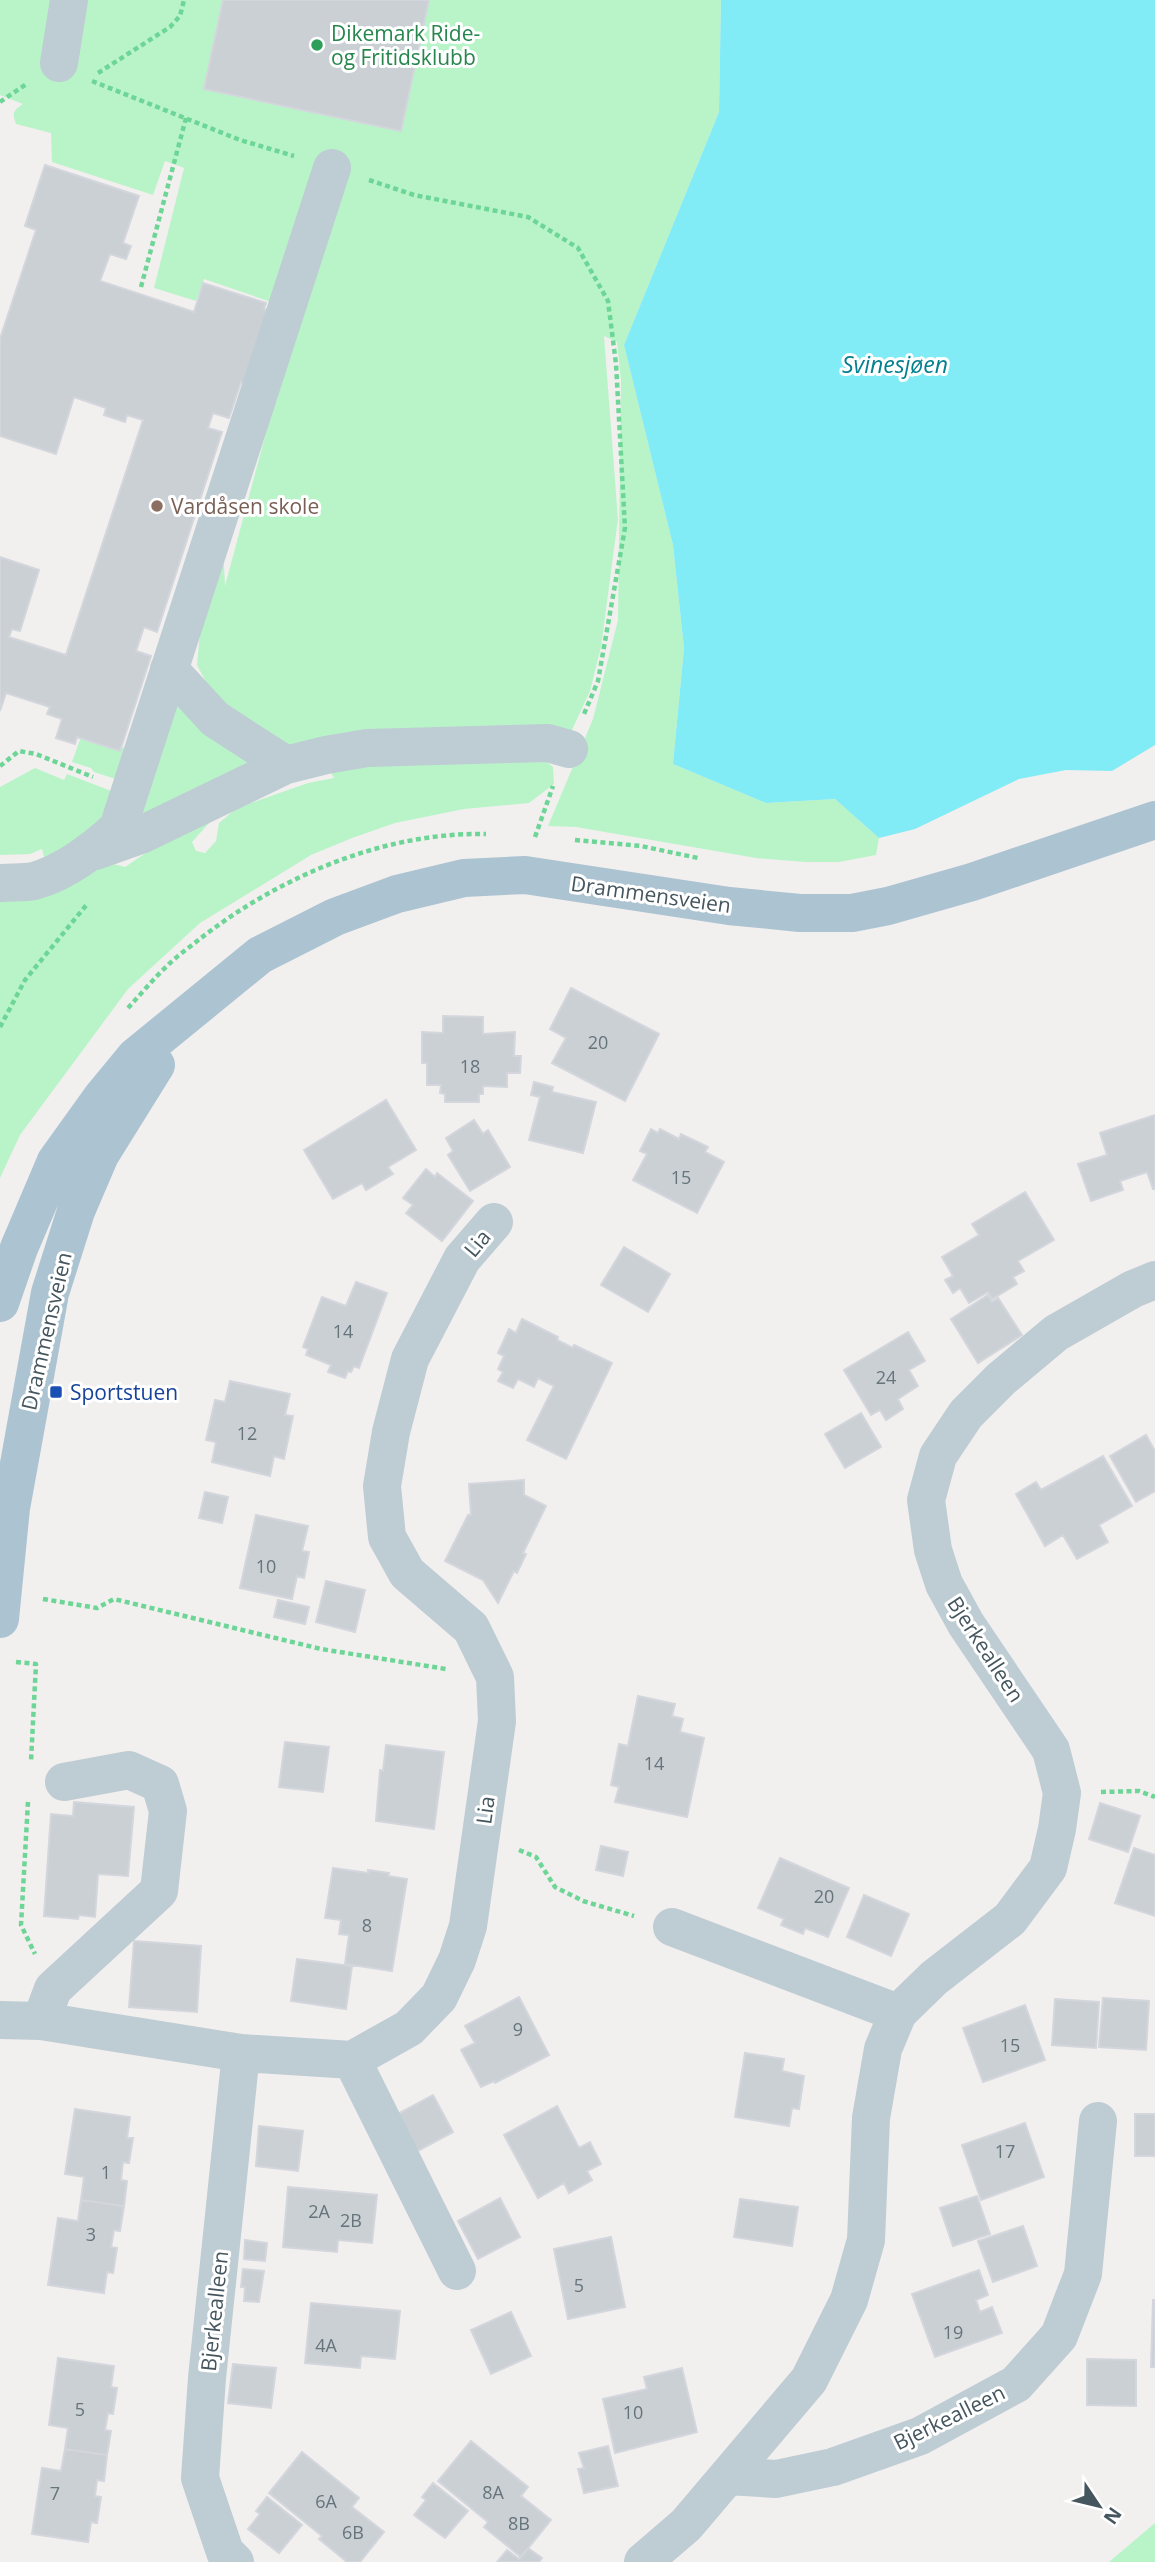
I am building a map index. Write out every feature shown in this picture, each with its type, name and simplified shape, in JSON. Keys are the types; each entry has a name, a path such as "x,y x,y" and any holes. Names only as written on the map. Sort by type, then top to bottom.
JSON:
{"main road":[{"name":"Drammensveien","path":"0,1303 19,1248 56,1161 135,1057 260,955 335,916 397,894 464,878 525,875 729,906 800,913 852,913 888,906 972,882 1155,820"},
{"name":"Drammensveien","path":"0,1619 6,1507 50,1293 76,1211 100,1155 154,1070 174,1027"}],"street":[{"path":"69,0 74,71"},
{"path":"93,851 118,828 332,168"},
{"path":"169,669 215,719 286,765"},
{"path":"0,883 33,881 64,868 93,851 144,834 286,765 366,748 548,743 569,750"},
{"name":"Lia","path":"352,2060 409,2028 439,1997 457,1960 468,1926 497,1721 495,1677 471,1628 407,1573 387,1537 382,1486 391,1432 410,1359 462,1259 494,1222"},
{"name":"Bjerkealleen","path":"643,2562 686,2525 809,2380 849,2300 866,2240 871,2118 883,2049 898,2013 934,1978 1010,1919 1048,1868 1062,1793 1051,1750 965,1623 944,1584 933,1550 926,1500 938,1456 967,1414 1002,1379 1056,1333 1133,1289 1155,1280"},
{"path":"0,2020 47,2005 159,1891 169,1811 160,1784 129,1770 47,1776"},
{"path":"672,1927 898,2013"},
{"path":"47,2005 241,2053 352,2060 457,2271"},
{"name":"Bjerkealleen","path":"235,2562 225,2553 200,2478 207,2378 241,2053"},
{"name":"Bjerkealleen","path":"729,2476 776,2479 832,2467 920,2436 1016,2384 1059,2336 1083,2274 1098,2122"}],"path":[{"path":"0,102 170,27 180,16 184,0"},
{"path":"74,71 240,140 414,195 528,217 578,248 608,300 616,364 625,528 598,681 535,836 525,875"},
{"path":"141,287 186,118"},
{"path":"0,766 19,751 36,754 91,776"},
{"path":"0,1027 25,980 93,897"},
{"path":"43,1600 97,1608 114,1599 320,1649 495,1677"},
{"path":"16,1662 36,1664 47,1776"},
{"path":"1062,1793 1139,1791 1155,1797"},
{"path":"29,1796 21,1925 47,2005"},
{"path":"482,1833 536,1857 555,1888 583,1900 672,1927"}],"green space":[{"path":"0,0 721,0 719,112 624,345 673,545 684,648 673,764 766,803 835,799 879,838 876,855 839,862 756,858 576,827 548,826 593,719 618,620 621,381 617,342 604,336 618,519 601,647 590,691 572,730 481,731 300,751 268,740 215,699 197,665 202,611 221,561 224,565 225,586 271,414 278,397 274,303 204,279 196,301 154,288 184,168 165,161 153,195 52,162 51,133 16,124 14,112 23,104 0,95"},
{"path":"176,688 264,758 141,830 146,782"},
{"path":"82,734 127,749 125,782 72,762"},
{"path":"536,753 553,767 554,784 529,803 464,809 395,823 352,838 311,855 200,923 128,989 20,1135 0,1178 0,893 105,862 125,867 193,821 219,812 192,842 196,851 205,853 216,841 219,823 237,808 308,783 334,778 324,761"},
{"path":"35,768 64,780 67,774 114,792 117,797 86,842 46,865 42,849 30,854 0,855 0,787"},
{"path":"1155,2523 1155,2562 1109,2562"}],"water":[{"name":"Svinesjøen","path":"721,0 1155,0 1155,745 1112,771 1066,770 1019,779 915,829 879,838 835,799 766,803 673,764 684,648 673,545 624,345 719,112"}],"building":[{"name":"Dikemark Ride- og Fritidsklubb","path":"223,0 429,0 401,131 204,89"},
{"name":"Vardåsen skole","path":"45,165 139,196 123,243 131,246 126,259 110,254 100,281 194,312 203,283 266,303 264,309 279,314 256,387 241,382 229,418 213,413 208,428 222,432 157,632 144,627 136,651 151,656 120,751 77,737 75,744 56,738 62,719 47,714 50,707 6,693 0,711 0,557 39,570 20,631 12,629 9,637 66,655 143,420 127,415 125,422 104,415 106,408 74,397 56,454 0,436 0,339 36,230 25,226"},
{"path":"571,988 659,1034 625,1101 552,1063 566,1038 550,1029"},
{"path":"443,1016 483,1017 483,1034 515,1032 514,1056 521,1056 520,1073 507,1073 507,1087 483,1086 479,1102 445,1102 445,1094 440,1093 441,1085 427,1085 427,1063 422,1063 422,1032 443,1033"},
{"path":"534,1082 553,1087 552,1092 596,1102 583,1153 529,1140 540,1097 531,1095"},
{"path":"386,1100 416,1150 388,1167 393,1174 366,1190 362,1183 333,1199 304,1150"},
{"path":"1155,1115 1155,1189 1147,1172 1120,1181 1123,1190 1091,1201 1078,1164 1107,1155 1100,1133"},
{"path":"474,1120 483,1134 488,1130 510,1167 470,1191 448,1155 453,1151 446,1138"},
{"path":"651,1129 658,1133 660,1129 679,1139 681,1134 708,1147 705,1152 724,1162 697,1213 633,1180 647,1154 640,1151"},
{"path":"426,1169 435,1177 437,1173 473,1201 442,1241 406,1213 413,1205 403,1198"},
{"path":"1025,1192 1054,1240 1018,1261 1024,1271 1013,1277 1017,1284 992,1299 988,1292 969,1303 960,1288 953,1293 945,1280 953,1276 942,1257 979,1235 972,1224"},
{"path":"624,1247 670,1274 648,1312 601,1285"},
{"path":"356,1282 387,1293 359,1368 354,1366 345,1378 328,1372 331,1365 306,1355 308,1349 303,1347 322,1297 346,1306"},
{"path":"988,1295 992,1302 998,1298 1022,1335 978,1363 951,1319"},
{"path":"522,1319 558,1337 557,1340 573,1348 574,1345 612,1363 566,1459 527,1440 554,1386 538,1378 534,1387 518,1379 513,1388 498,1381 503,1372 498,1369 504,1356 498,1353 509,1329 516,1333"},
{"path":"908,1332 925,1361 909,1370 918,1386 898,1399 903,1409 886,1420 880,1410 871,1415 844,1370"},
{"path":"230,1381 290,1394 285,1415 293,1416 284,1459 274,1456 270,1476 212,1462 216,1442 206,1440 215,1400 225,1402"},
{"path":"861,1413 881,1447 845,1468 825,1434"},
{"path":"1146,1435 1155,1451 1155,1491 1136,1502 1110,1456"},
{"path":"1103,1456 1132,1506 1099,1525 1108,1542 1077,1559 1063,1535 1045,1546 1016,1494 1036,1482 1041,1490"},
{"path":"524,1480 524,1495 546,1506 523,1553 526,1554 517,1573 514,1571 498,1603 483,1580 445,1561 468,1515 471,1515 469,1484"},
{"path":"205,1492 228,1497 222,1523 199,1518"},
{"path":"256,1515 308,1526 302,1551 309,1552 304,1578 297,1576 292,1599 240,1588"},
{"path":"326,1581 365,1590 355,1632 316,1622"},
{"path":"278,1600 309,1607 305,1624 274,1617"},
{"path":"638,1696 675,1704 672,1716 683,1719 680,1732 704,1738 687,1817 615,1802 619,1787 611,1785 619,1744 628,1746"},
{"path":"285,1742 329,1747 323,1792 279,1787"},
{"path":"386,1745 444,1752 434,1829 376,1821 380,1770 383,1771"},
{"path":"74,1802 134,1807 128,1876 98,1874 95,1917 79,1915 78,1919 44,1916 51,1814 73,1816"},
{"path":"1100,1803 1140,1816 1128,1852 1089,1839"},
{"path":"601,1846 628,1852 623,1876 596,1870"},
{"path":"1134,1848 1155,1855 1155,1916 1115,1903"},
{"path":"780,1858 849,1888 828,1937 805,1928 803,1934 781,1925 784,1919 758,1908"},
{"path":"333,1868 389,1873 388,1876 407,1879 392,1971 345,1964 349,1935 339,1934 341,1920 325,1918"},
{"path":"864,1895 909,1914 891,1956 847,1937"},
{"path":"134,1941 201,1946 197,2012 129,2007"},
{"path":"297,1959 352,1966 346,2009 291,2001"},
{"path":"519,1997 549,2055 495,2083 494,2081 481,2087 461,2050 475,2043 465,2026"},
{"path":"1103,1998 1149,2001 1146,2050 1099,2047"},
{"path":"1055,1999 1099,2002 1096,2048 1052,2045"},
{"path":"1025,2005 1045,2060 983,2082 963,2028"},
{"path":"745,2053 784,2059 782,2071 804,2076 799,2109 792,2108 789,2126 735,2117"},
{"path":"433,2095 453,2132 416,2152 396,2115"},
{"path":"557,2106 579,2148 590,2142 601,2164 587,2171 592,2180 569,2193 564,2183 538,2198 504,2135"},
{"path":"75,2109 130,2117 127,2138 133,2138 129,2163 123,2162 121,2180 127,2181 124,2206 81,2200 84,2177 65,2174"},
{"path":"1135,2114 1155,2114 1155,2156 1135,2156"},
{"path":"1025,2123 1044,2177 981,2200 962,2145"},
{"path":"259,2126 303,2131 298,2171 256,2166"},
{"path":"288,2187 377,2195 372,2243 338,2240 337,2252 283,2247"},
{"path":"977,2196 990,2234 953,2246 940,2208"},
{"path":"500,2198 520,2237 478,2259 458,2221"},
{"path":"740,2199 798,2207 792,2246 734,2237"},
{"path":"81,2200 124,2206 120,2231 114,2230 111,2247 117,2248 113,2273 107,2272 104,2293 48,2285 58,2218 78,2221"},
{"path":"1023,2226 1037,2266 993,2282 978,2241"},
{"path":"611,2237 625,2307 568,2319 554,2249"},
{"path":"245,2240 267,2243 265,2261 244,2259"},
{"path":"243,2269 264,2271 259,2302 244,2301 245,2287 241,2287"},
{"path":"979,2270 988,2295 976,2300 980,2312 992,2307 1002,2333 935,2357 912,2294"},
{"path":"1153,2300 1155,2367 1151,2367"},
{"path":"311,2303 400,2311 395,2359 361,2356 360,2368 305,2363"},
{"path":"511,2312 531,2356 491,2374 471,2330"},
{"path":"58,2358 114,2366 111,2387 117,2388 113,2414 108,2413 105,2430 111,2431 107,2455 65,2449 68,2428 49,2425"},
{"path":"1087,2359 1136,2360 1136,2406 1087,2405"},
{"path":"233,2364 276,2368 271,2408 228,2403"},
{"path":"682,2368 697,2432 615,2453 603,2399 647,2389 644,2377"},
{"path":"471,2441 528,2487 521,2496 551,2520 521,2557 484,2527 488,2522 438,2481"},
{"path":"608,2446 618,2486 584,2493 578,2469 584,2468 579,2453"},
{"path":"65,2449 107,2455 104,2481 97,2480 95,2496 101,2497 97,2523 91,2522 88,2542 32,2534 42,2468 61,2471"},
{"path":"302,2452 359,2498 352,2507 384,2532 360,2562 347,2562 319,2539 322,2536 269,2493"},
{"path":"433,2483 468,2511 445,2538 414,2515 426,2500 422,2497"},
{"path":"267,2497 302,2525 279,2553 248,2529 260,2514 256,2511"},
{"path":"528,2548 542,2558 539,2562 497,2562 507,2550 519,2559"}],"place":[{"name":"Dikemark Ride- og Fritidsklubb","path":"317,45"},
{"name":"Vardåsen skole","path":"157,506"},
{"name":"Sportstuen","path":"56,1392"}]}
